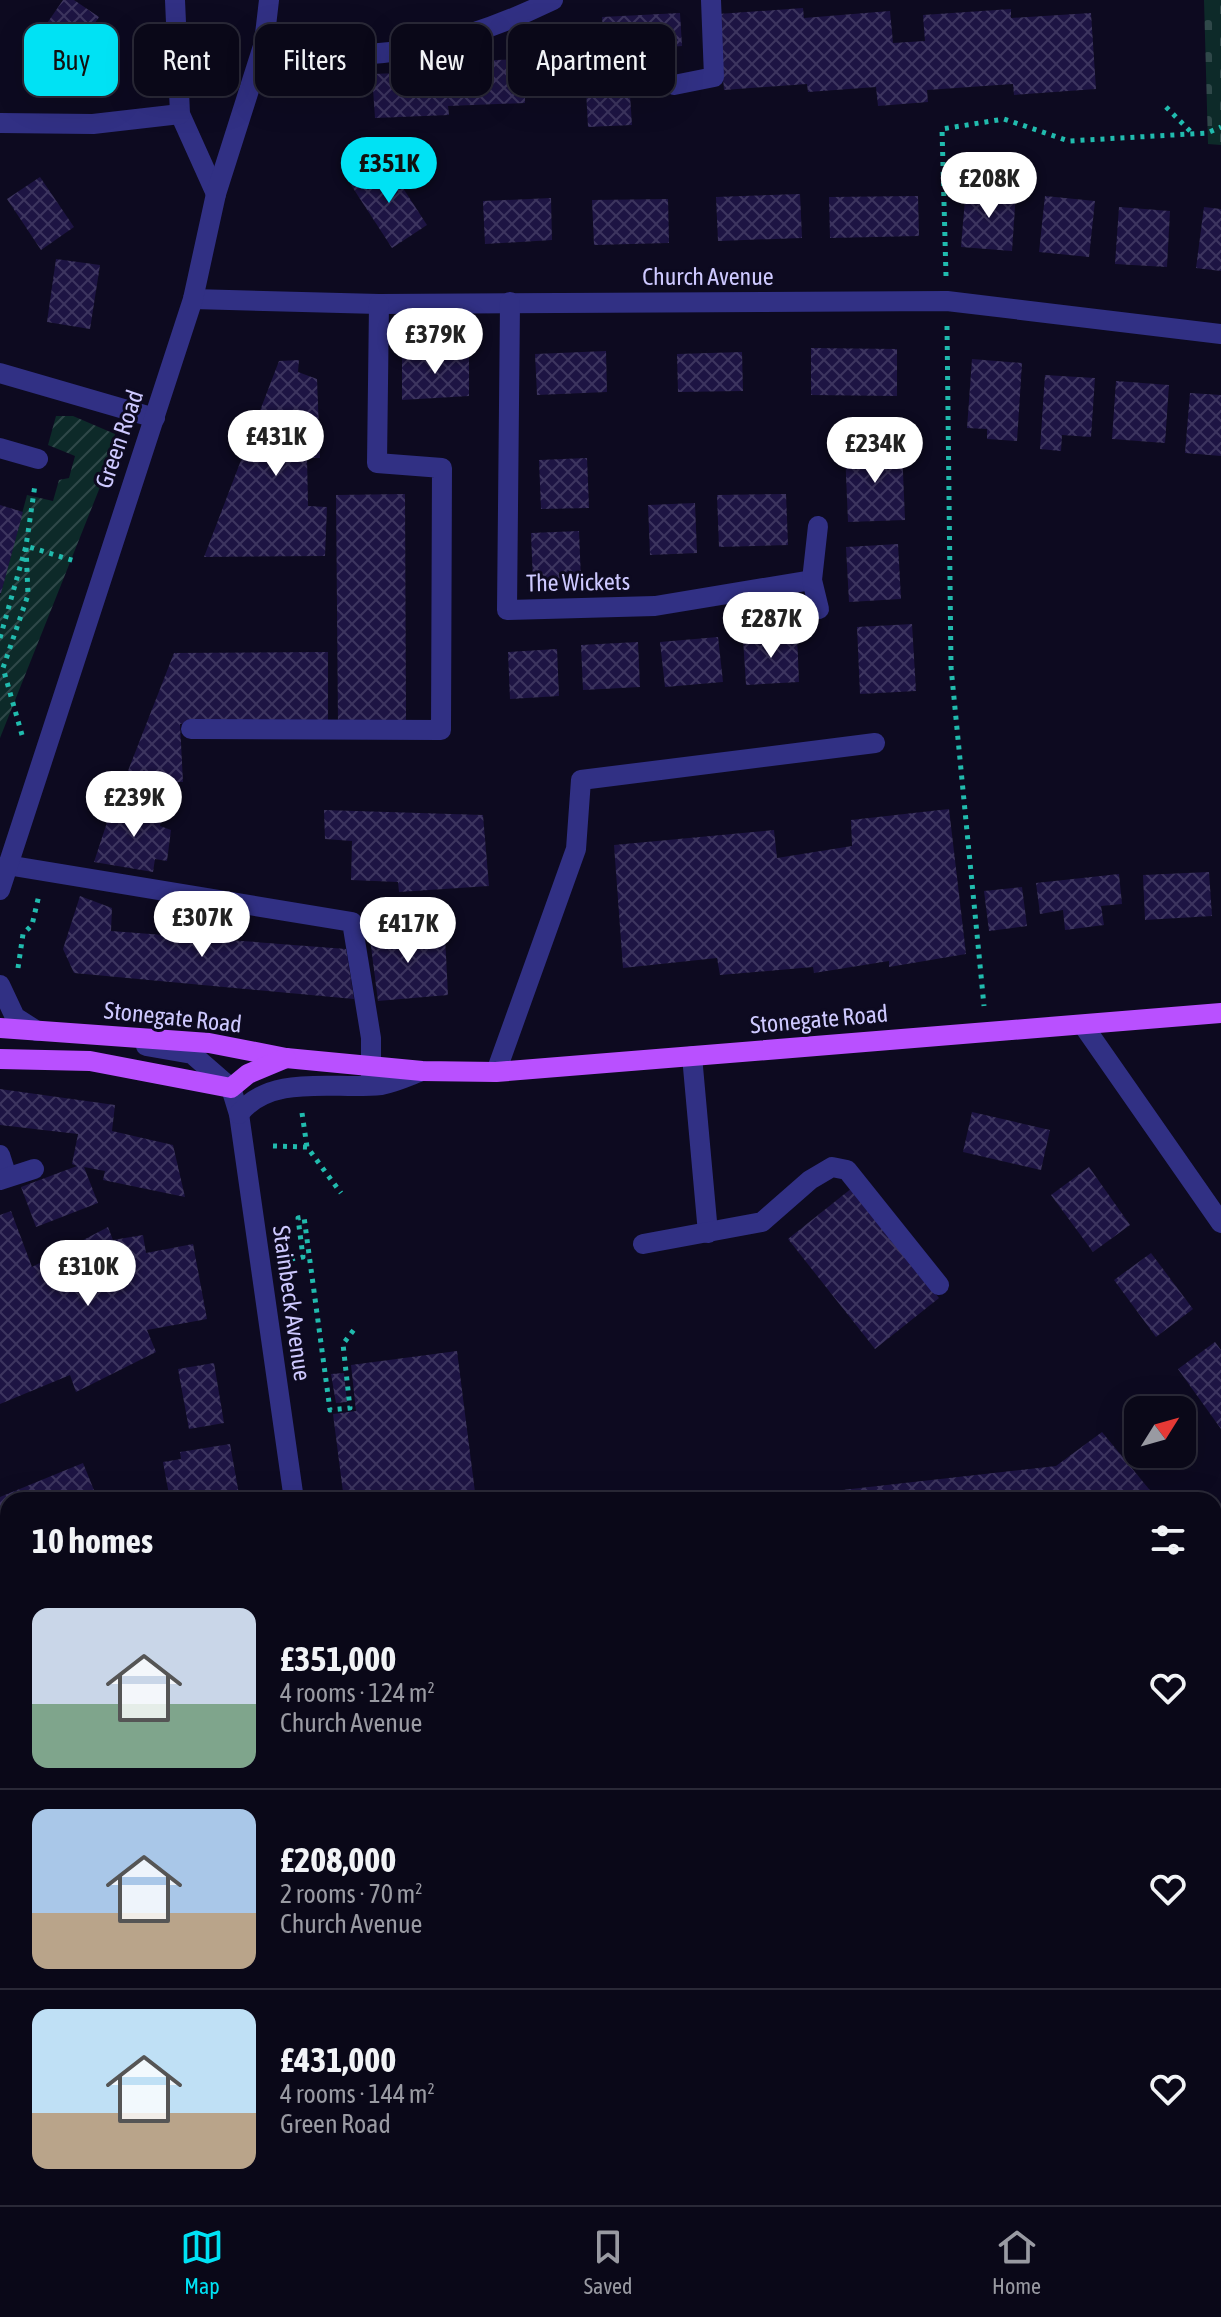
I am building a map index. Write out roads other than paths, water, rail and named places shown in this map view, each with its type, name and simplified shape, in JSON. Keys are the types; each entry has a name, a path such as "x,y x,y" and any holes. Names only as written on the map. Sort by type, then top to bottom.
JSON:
{"main road":[{"name":"Stonegate Road","path":"0,1028 209,1043 372,1076 422,1071 496,1072 1221,1013"},
{"name":"Stonegate Road","path":"231,1088 248,1074 286,1058"},
{"path":"0,1059 90,1061 231,1088"}],"street":[{"path":"175,0 180,114 216,194"},
{"name":"Green Road","path":"266,24 269,0"},
{"path":"375,52 439,43 503,24 553,0"},
{"path":"675,85 714,77 711,0"},
{"name":"Green Road","path":"0,890 101,572 193,299 216,194 255,71"},
{"path":"0,123 93,124 180,114"},
{"name":"Church Avenue","path":"193,299 379,304 947,301 1221,334"},
{"name":"The Wickets","path":"510,302 507,610 655,606 812,580"},
{"path":"191,729 441,730 442,468 377,463 379,304"},
{"path":"0,373 155,418"},
{"path":"0,448 38,459"},
{"path":"818,526 812,580 819,609"},
{"path":"496,1072 576,849 581,780 875,743"},
{"path":"7,865 352,922 372,1076"},
{"path":"0,985 15,1017 45,1032"},
{"path":"1083,1025 1221,1223"},
{"name":"Stonegate Road","path":"45,1032 192,1054 231,1088"},
{"path":"0,1048 90,1061"},
{"path":"692,1056 708,1233"},
{"name":"Stonegate Road","path":"239,1114 249,1101 276,1090 372,1076"},
{"path":"231,1088 239,1114"},
{"name":"Stainbeck Avenue","path":"239,1114 293,1492"},
{"path":"0,1155 4,1178 34,1169"},
{"path":"643,1244 762,1222 810,1180 832,1167 847,1170 939,1285"}]}
